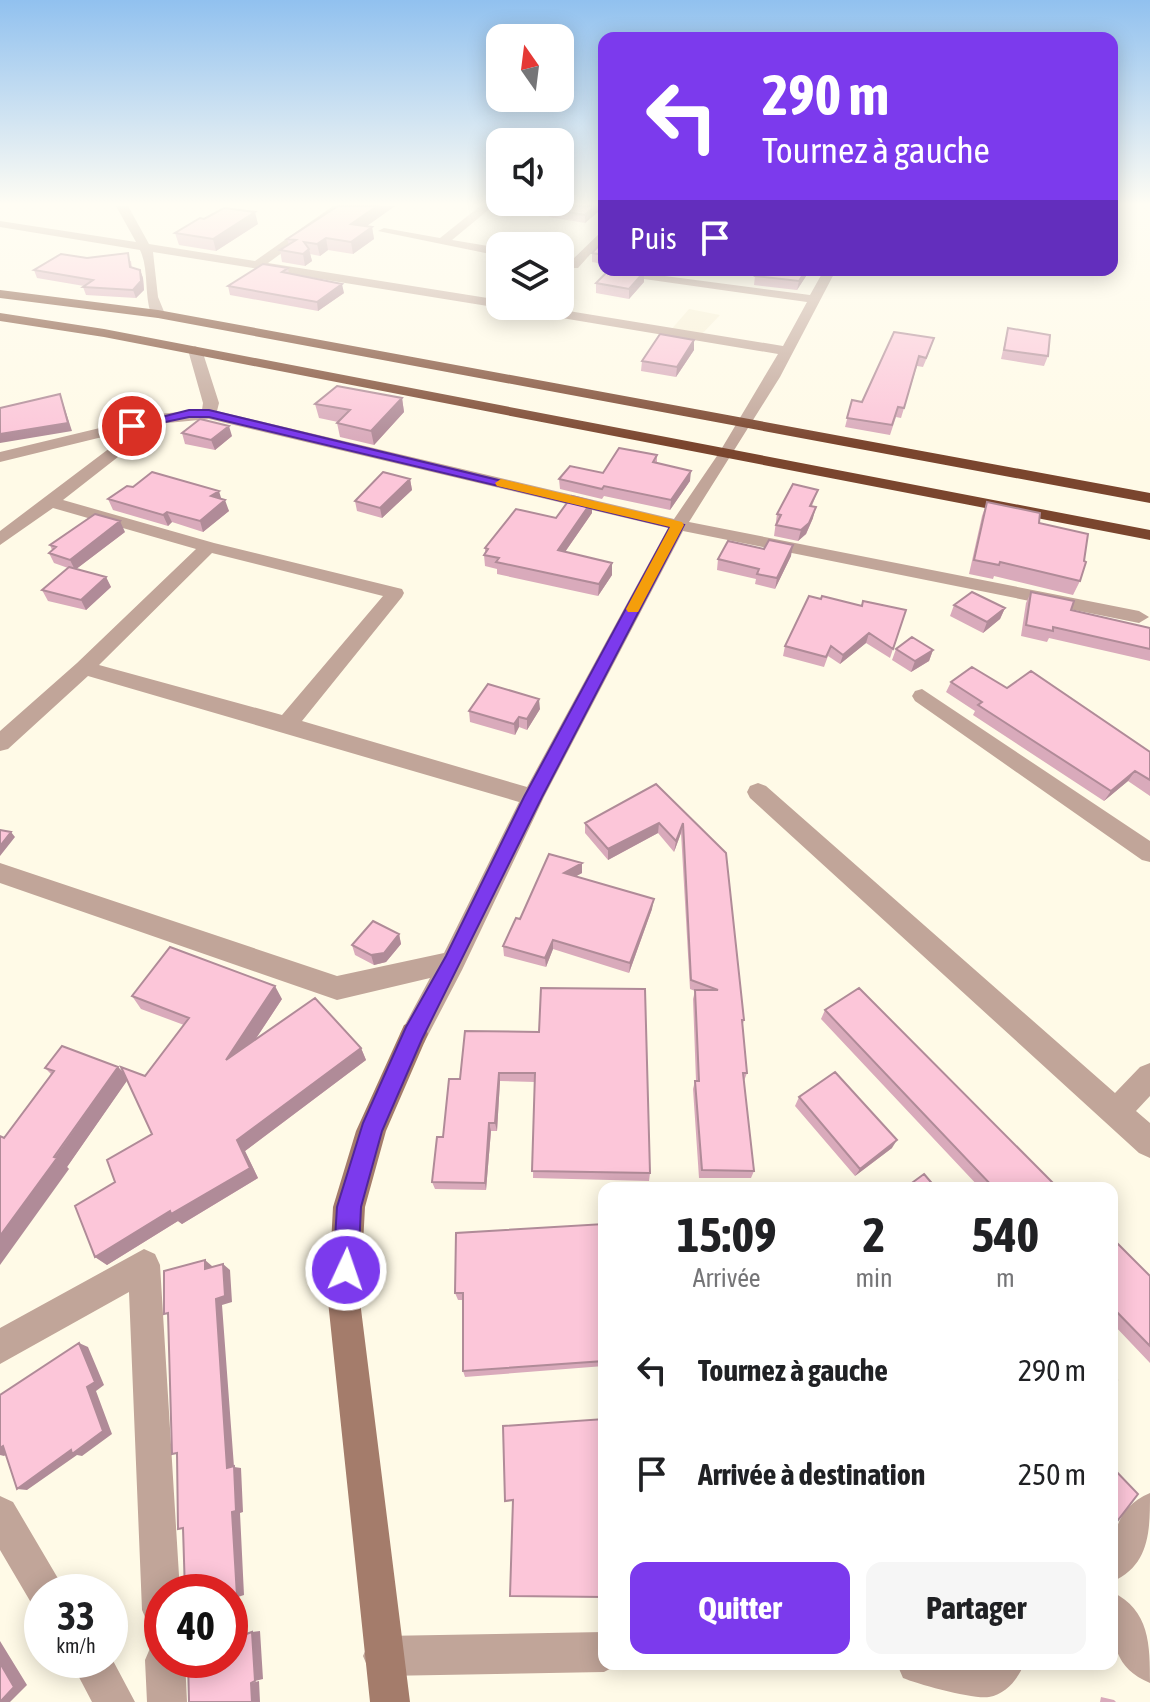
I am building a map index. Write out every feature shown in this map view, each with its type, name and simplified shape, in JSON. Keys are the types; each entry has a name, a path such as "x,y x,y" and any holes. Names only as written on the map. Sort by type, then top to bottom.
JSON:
{"highway":[{"path":"0,294 158,314 1150,498"},
{"path":"0,317 195,350 1150,535"}],"street":[{"path":"151,285 158,314"},
{"path":"388,285 486,302"},
{"path":"717,285 814,299"},
{"path":"390,1702 344,1301 349,1207 371,1131 414,1034 453,962 533,797 678,525 745,423 821,285"},
{"path":"574,316 787,351"},
{"path":"195,350 211,403 209,414"},
{"path":"0,457 158,419 209,414 678,525 1139,617"},
{"path":"0,540 158,419"},
{"path":"47,501 208,547 395,593 287,724"},
{"path":"0,743 84,668 208,547"},
{"path":"84,668 533,797"},
{"path":"922,696 1150,853"},
{"path":"758,792 1150,1143"},
{"path":"0,873 337,988 453,962"},
{"path":"1116,1112 1150,1076"},
{"path":"0,1347 144,1265 160,1574"},
{"path":"1118,1555 1150,1512"},
{"path":"0,1515 36,1574"},
{"path":"1118,1620 1150,1663"},
{"path":"383,1656 598,1652"},
{"path":"947,1670 987,1678 997,1670"},
{"path":"101,1678 115,1702"},
{"path":"166,1678 167,1702"}],"shaded area":[{"path":"689,309 720,315 700,336 670,331"}],"building":[{"path":"85,285 137,285 133,290 83,287"},
{"path":"229,285 340,285 317,302"},
{"path":"609,285 632,285 629,289"},
{"path":"1008,328 1050,335 1048,356 1004,350"},
{"path":"894,332 934,338 926,358 919,356 904,408 898,407 892,425 847,418 852,400 862,402"},
{"path":"660,334 694,340 677,367 642,361"},
{"path":"337,386 402,398 371,431 337,423 350,410 315,404"},
{"path":"60,394 68,423 0,434 0,408"},
{"path":"200,419 229,426 211,440 182,433"},
{"path":"619,448 657,455 653,462 691,471 671,500 559,479 570,466 603,473"},
{"path":"152,472 219,491 211,496 225,500 200,521 167,512 163,515 108,499 127,486 133,487"},
{"path":"383,472 410,479 380,508 355,501"},
{"path":"793,484 818,490 810,506 816,507 809,523 801,530 776,525 781,515 777,514"},
{"path":"572,496 592,501 558,550 612,563 599,584 496,562 499,558 484,555 488,549 485,548 516,509 556,518"},
{"path":"987,502 1040,513 1039,523 1088,534 1086,562 1080,581 1000,562 999,565 974,560"},
{"path":"95,514 120,521 70,560 49,553 56,547 50,545"},
{"path":"769,540 793,545 777,578 757,574 759,569 718,559 728,541 764,549"},
{"path":"69,567 106,577 81,600 42,590"},
{"path":"972,592 1005,608 987,622 954,605"},
{"path":"1031,592 1074,601 1071,610 1150,628 1150,649 1053,627 1053,631 1026,625"},
{"path":"809,596 821,599 822,596 862,606 863,601 906,610 893,649 869,633 843,655 831,646 826,657 785,646"},
{"path":"912,637 933,650 915,661 896,649"},
{"path":"972,667 1007,688 1031,671 1150,752 1150,780 1135,771 1111,791 978,705 982,702 951,682"},
{"path":"488,684 539,699 527,719 519,717 514,724 469,711"},
{"path":"656,784 726,853 744,1020 747,1073 743,1073 754,1171 702,1170 695,1081 699,1081 695,990 718,990 691,980 683,823 676,841 659,823 608,849 585,823"},
{"path":"0,830 11,832 0,846"},
{"path":"549,854 582,863 564,873 654,899 630,963 553,940 545,958 503,946 516,918 520,919"},
{"path":"373,921 399,934 384,953 371,955 352,945"},
{"path":"170,947 275,986 226,1060 315,998 361,1048 237,1140 250,1168 171,1214 170,1211 95,1257 75,1206 115,1182 107,1160 152,1134 121,1067 145,1076 189,1018 132,996"},
{"path":"541,988 645,989 650,1173 532,1171 535,1073 499,1073 495,1123 489,1123 485,1183 432,1182 437,1137 443,1137 449,1079 460,1079 465,1031 539,1032"},
{"path":"859,988 1052,1182 988,1182 825,1010"},
{"path":"62,1046 118,1067 0,1236 0,1136 4,1138 54,1071 45,1068"},
{"path":"835,1072 897,1140 860,1169 799,1097"},
{"path":"924,1174 931,1182 913,1182"},
{"path":"598,1224 598,1361 463,1371 463,1293 455,1293 456,1233"},
{"path":"1118,1244 1150,1276 1150,1346 1118,1313"},
{"path":"205,1260 205,1269 223,1264 225,1296 216,1299 227,1468 234,1466 236,1511 232,1512 236,1574 184,1574 183,1528 178,1529 177,1453 172,1454 164,1271"},
{"path":"79,1343 95,1382 87,1387 103,1431 17,1489 3,1446 0,1448 0,1395"},
{"path":"598,1419 598,1597 510,1596 513,1500 505,1501 503,1426"},
{"path":"1118,1473 1138,1494 1118,1520"},
{"path":"252,1632 255,1681 251,1683 252,1702 189,1702 188,1678 248,1678 248,1633"},
{"path":"0,1663 14,1687 0,1702"}],"slow traffic":[{"path":"501,483 678,525 633,609"}],"route":[{"path":"132,426 189,414 209,414 678,525 533,797 453,962 414,1034 371,1131 349,1207 346,1270"}]}
